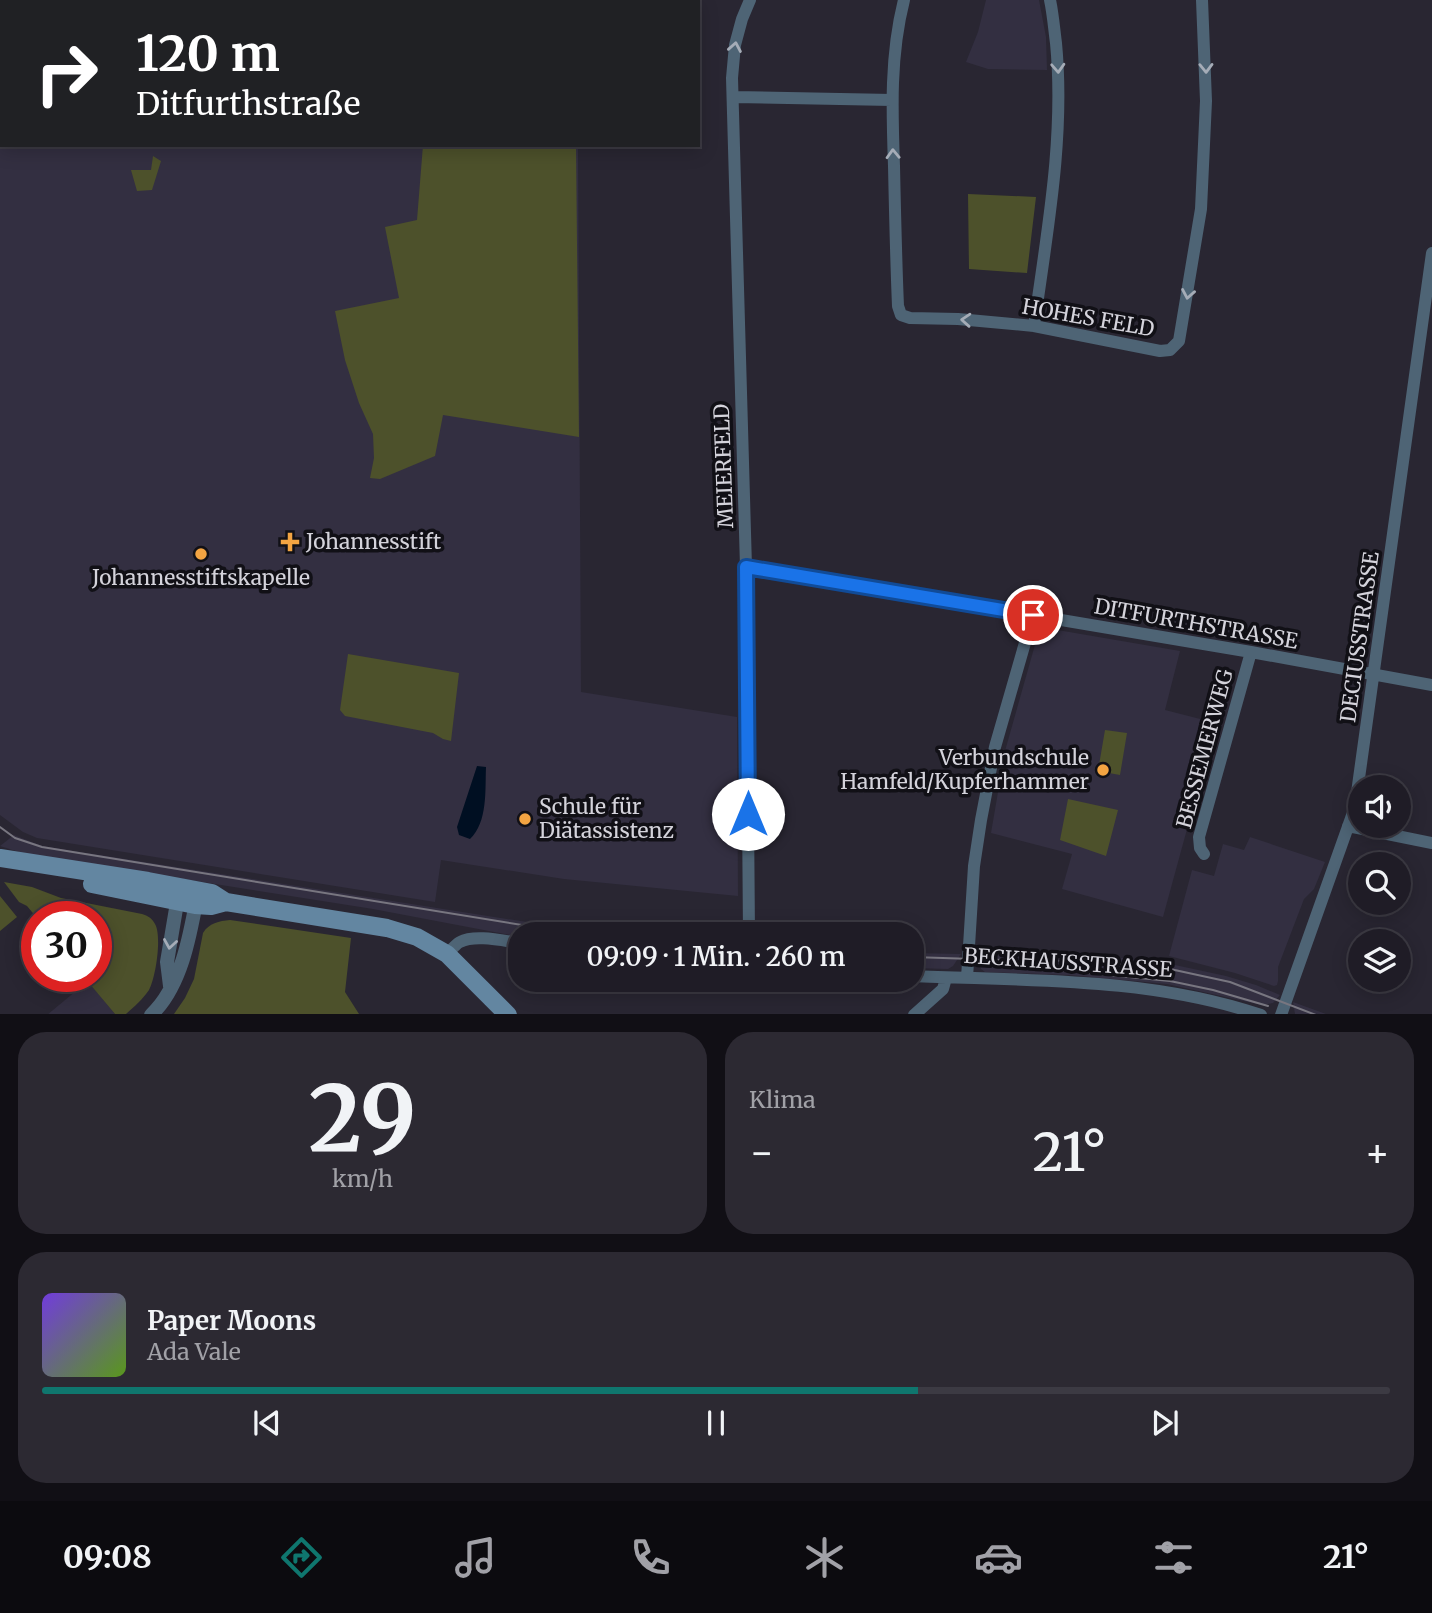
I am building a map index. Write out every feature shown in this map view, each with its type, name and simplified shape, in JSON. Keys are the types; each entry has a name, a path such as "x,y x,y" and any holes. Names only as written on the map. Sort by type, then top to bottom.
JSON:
{"main road":[{"path":"0,858 187,896 211,906 226,902 387,928 418,937 447,954 508,1014"},
{"path":"0,869 187,896"}],"street":[{"name":"MEIERFELD","path":"749,922 746,567 732,78 734,45 750,0"},
{"name":"HOHES FELD","path":"904,0 897,27 892,100 898,306 901,315 910,318 1034,326 1160,351 1170,351 1180,341 1201,209 1206,101 1202,0"},
{"path":"1034,326 1059,129 1058,68 1050,0"},
{"path":"733,97 892,100"},
{"name":"DECIUSSTRASSE","path":"1360,775 1432,253"},
{"name":"DITFURTHSTRASSE","path":"746,567 1432,685"},
{"path":"967,978 974,866 981,820 995,747 1033,615"},
{"name":"BESSEMERWEG","path":"1204,854 1200,848 1199,837 1251,652"},
{"name":"DECIUSSTRASSE","path":"1281,1014 1348,830"},
{"path":"1406,838 1432,843"},
{"path":"151,1014 162,1003 170,986 167,962 187,896"},
{"path":"447,954 461,942 470,939 508,942"},
{"name":"BECKHAUSSTRASSE","path":"924,977 1078,983 1156,990 1211,1000 1261,1014"},
{"path":"914,1014 943,989 946,978"}],"shaded area":[{"path":"986,0 1039,0 1046,37 1047,70 988,69 966,62 978,32"},
{"name":"Johannesstift","path":"0,147 578,147 581,692 737,717 738,896 564,879 441,860 435,902 37,838 23,832 0,815"},
{"name":"Verbundschule Hamfeld/Kupferhammer","path":"1040,627 1180,651 1165,710 1216,723 1163,917 1062,889 1072,854 991,833 1005,751"},
{"path":"14,835 42,846 526,922 508,922 508,935 373,909 25,854 0,846"},
{"path":"1250,837 1325,862 1314,889 1304,899 1278,967 1277,985 1274,986 1169,956 1192,870 1214,876 1223,844 1244,850"},
{"path":"924,953 961,954 948,969 924,968"},
{"path":"977,955 1070,955 1161,962 1226,976 1280,995 1273,1003 1262,1005 1167,984 1069,975 985,972 981,969"},
{"path":"75,992 97,992 115,1014 48,1014"},
{"path":"1293,1002 1326,1014 1295,1014"}],"green space":[{"path":"423,147 576,147 579,437 443,415 435,456 380,479 370,478 374,458 373,434 359,403 345,360 335,311 399,298 385,227 417,220"},
{"path":"153,156 161,161 152,190 137,191 131,170 151,170"},
{"path":"968,194 1036,197 1027,273 969,269"},
{"path":"348,654 459,673 451,741 433,733 345,716 340,710"},
{"path":"1105,730 1127,733 1120,775 1098,771"},
{"path":"1068,799 1118,810 1106,856 1060,840"},
{"path":"4,882 32,887 76,901 21,903"},
{"path":"0,896 17,917 0,931"},
{"path":"112,908 150,917 157,930 158,947 149,990 126,1014 115,1014 97,992 112,992"},
{"path":"230,920 351,938 345,992 359,1014 174,1014 194,979 203,933 215,923"}],"water":[{"path":"477,766 486,767 484,805 480,824 470,839 459,835 457,827"}],"tram line":[{"path":"0,827 15,838 42,847 508,923"},
{"path":"924,957 1094,961 1170,969 1230,982 1313,1014"},
{"path":"1038,968 1170,981 1268,1006"}],"place":[{"name":"Johannesstift","path":"290,542"},
{"name":"Johannesstiftskapelle","path":"201,554"},
{"name":"Verbundschule Hamfeld/Kupferhammer","path":"1103,770"},
{"name":"Schule für Diätassistenz","path":"525,819"}],"route":[{"path":"748,814 746,567 1033,615"}]}
